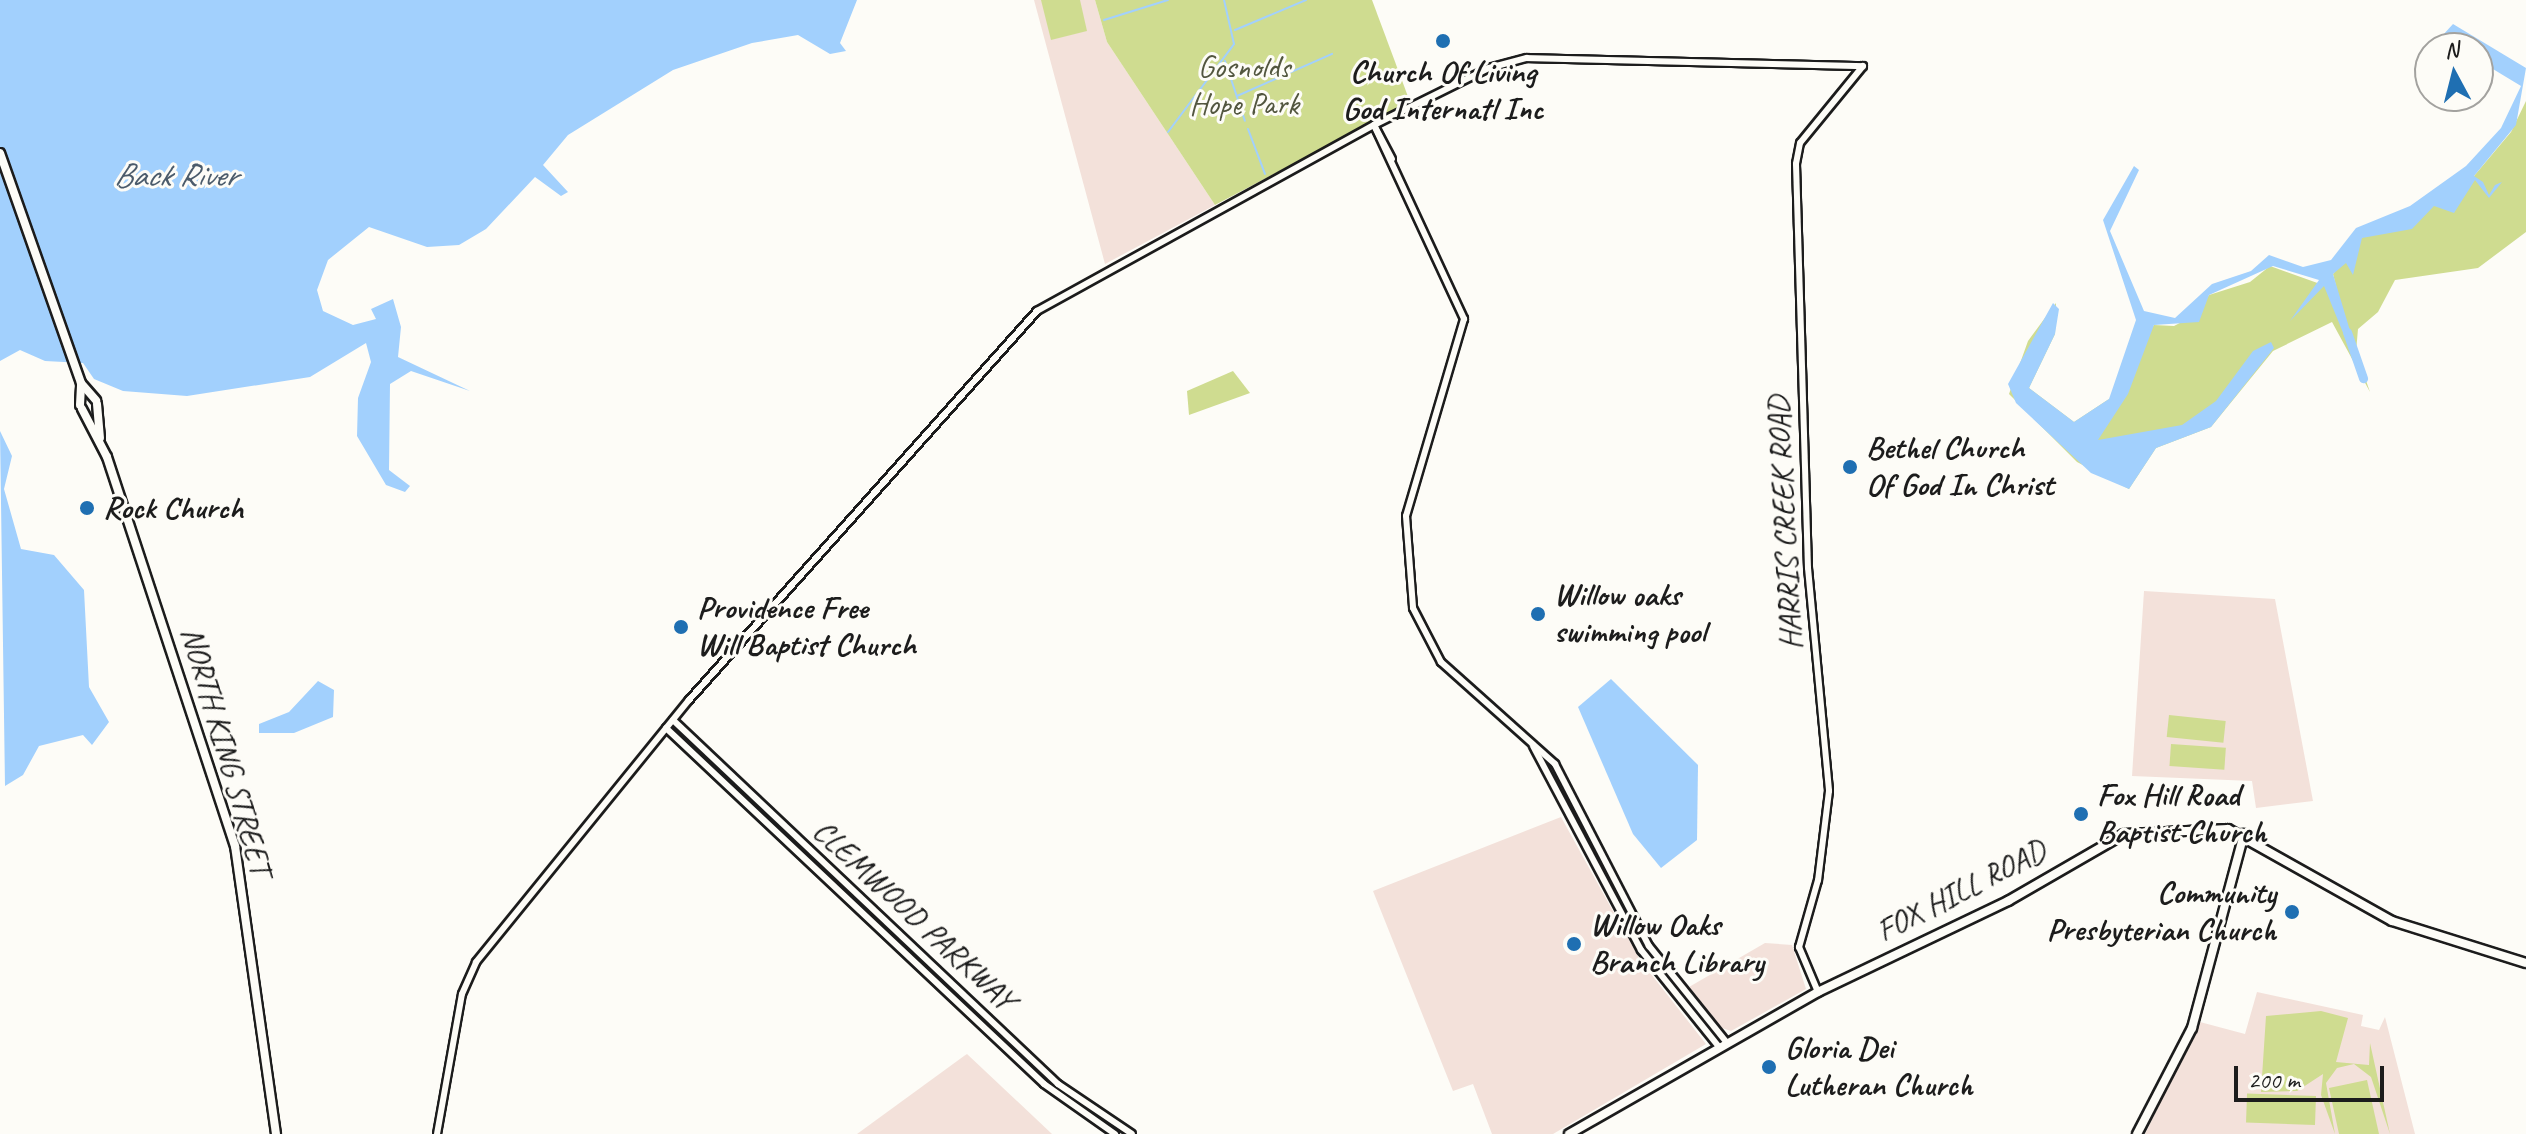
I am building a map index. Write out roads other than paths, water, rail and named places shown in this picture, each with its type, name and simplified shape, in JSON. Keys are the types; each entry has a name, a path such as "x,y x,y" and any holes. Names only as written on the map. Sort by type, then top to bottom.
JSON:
{"main road":[{"name":"NORTH KING STREET","path":"0,153 81,383 96,402 100,438 235,846 276,1134"},
{"name":"NORTH KING STREET","path":"81,383 81,407 100,438"},
{"name":"FOX HILL ROAD","path":"1569,1134 1818,992 2008,901 2112,838 2211,826 2244,834 2392,921 2526,963"},
{"path":"2137,1134 2192,1028 2244,834"}],"street":[{"name":"HARRIS CREEK ROAD","path":"1374,125 1489,68 1527,58 1863,66 1800,143 1796,164 1808,568 1829,791 1818,880 1799,947 1818,992"},
{"path":"437,1134 464,985 536,889 666,728 1044,305 1374,125 1395,161 1464,319 1406,516 1410,596 1441,662 1533,746 1641,950 1723,1045"},
{"name":"CLEMWOOD PARKWAY","path":"673,720 1058,1084 1132,1134"},
{"name":"CLEMWOOD PARKWAY","path":"666,728 1044,1084 1115,1134"}],"water":[{"name":"Back River","path":"0,0 857,0 840,43 846,51 830,54 798,35 752,43 673,70 568,135 543,165 568,192 561,196 535,177 486,229 459,245 427,247 369,227 328,260 317,290 323,311 353,325 376,319 371,309 393,299 401,327 398,357 470,391 411,371 390,384 389,470 410,486 405,492 386,485 357,436 358,398 371,362 366,343 310,377 187,396 123,391 94,379 83,363 45,361 20,350 0,361"},
{"path":"2453,24 2466,32 2446,32"},
{"path":"2494,49 2526,68 2516,125 2474,176 2483,182 2489,195 2495,185 2502,182 2489,198 2475,180 2454,213 2434,206 2412,229 2362,238 2353,275 2346,263 2333,274 2351,334 2348,345 2324,286 2290,321 2319,280 2273,266 2209,295 2199,322 2154,325 2128,394 2098,440 2182,425 2216,401 2253,351 2271,342 2274,348 2211,427 2156,448 2129,489 2091,473 2016,403 2008,384 2053,303 2059,309 2055,334 2029,388 2074,422 2109,399 2136,320 2103,220 2134,166 2139,170 2110,231 2144,311 2175,318 2212,284 2251,271 2269,255 2303,267 2331,260 2356,228 2410,206 2466,166 2501,128 2521,86 2494,70"},
{"path":"0,431 12,456 4,489 21,549 54,555 84,590 89,687 109,722 92,745 83,735 39,746 23,775 5,786"},
{"path":"1611,679 1698,765 1697,840 1661,868 1633,834 1578,707"},
{"path":"318,681 334,690 333,717 294,733 259,733 259,724 289,712"}],"waterway":[{"path":"1104,20 1168,0"},
{"path":"1168,132 1234,44 1224,0"},
{"path":"1235,30 1306,0"},
{"path":"1237,96 1332,54"},
{"path":"1225,61 1245,121"},
{"path":"1248,129 1265,174"},
{"path":"2347,332 2363,378"}],"place":[{"name":"Church Of Living God Internatl Inc","path":"1443,41"},
{"name":"Bethel Church Of God In Christ","path":"1850,467"},
{"name":"Rock Church","path":"87,508"},
{"name":"Willow oaks swimming pool","path":"1538,614"},
{"name":"Providence Free Will Baptist Church","path":"681,627"},
{"name":"Fox Hill Road Baptist Church","path":"2081,814"},
{"name":"Community Presbyterian Church","path":"2292,912"},
{"name":"Willow Oaks Branch Library","path":"1574,944"},
{"name":"Gloria Dei Lutheran Church","path":"1769,1067"}],"park label":[{"name":"Gosnolds Hope Park","path":"1244,86"}]}
